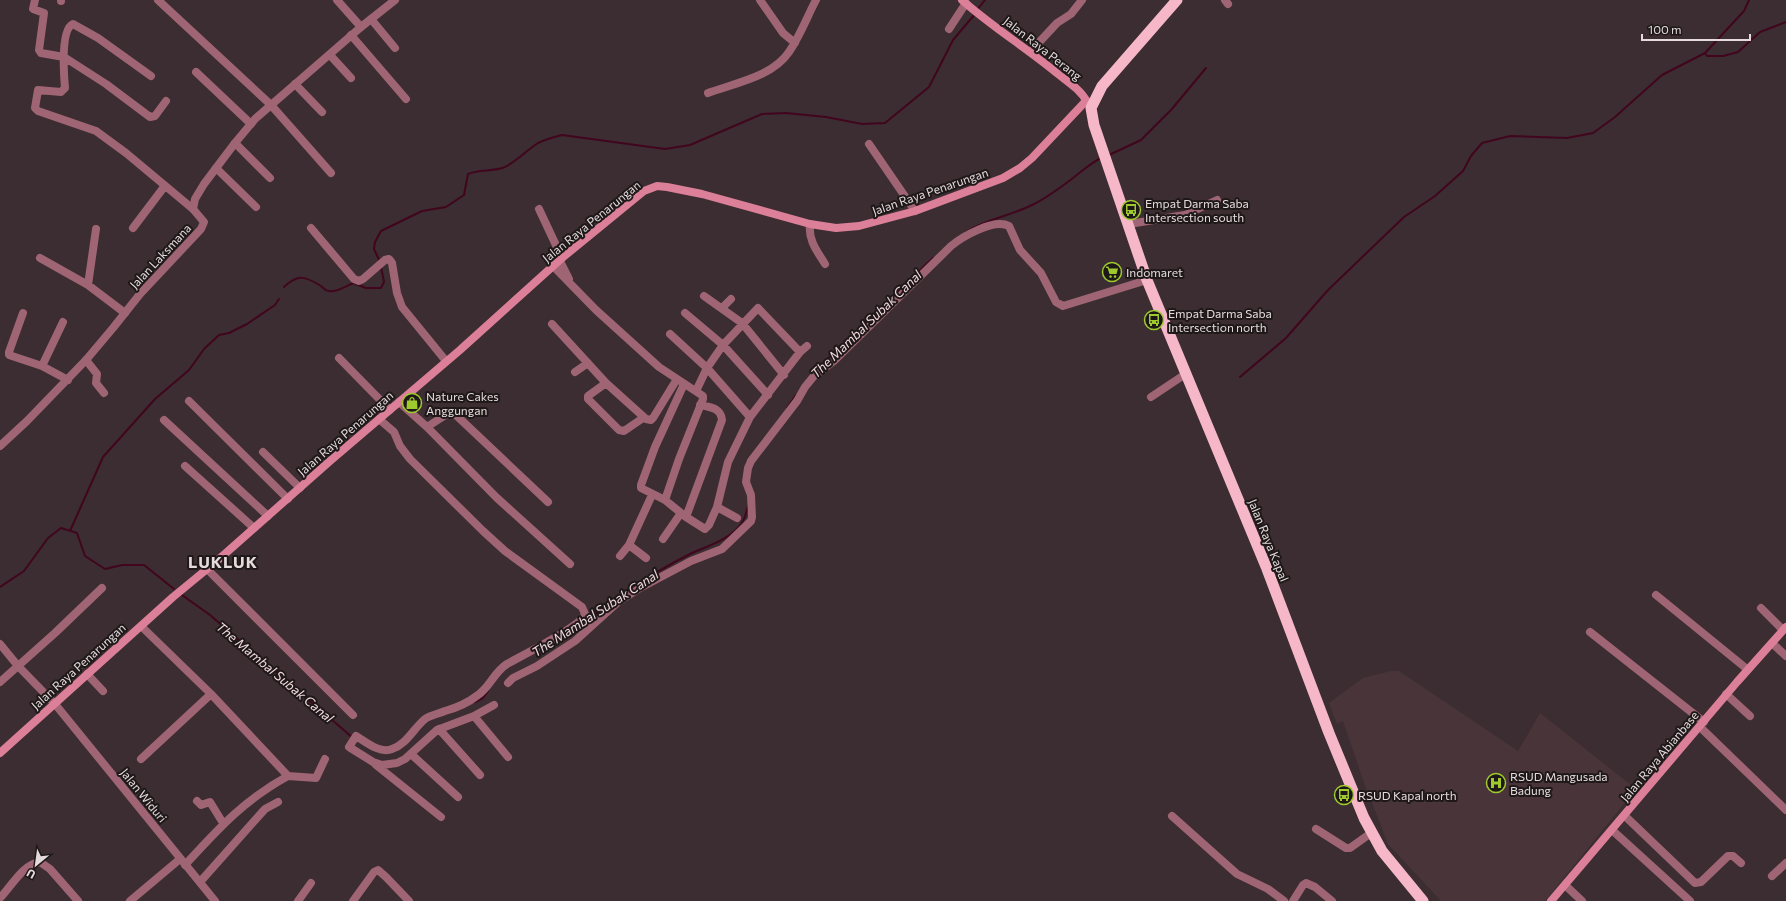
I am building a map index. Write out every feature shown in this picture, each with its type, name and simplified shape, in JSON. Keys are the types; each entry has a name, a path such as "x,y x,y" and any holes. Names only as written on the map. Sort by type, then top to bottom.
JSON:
{"highway":[{"path":"1090,102 1108,78 1173,1"},
{"name":"Jalan Raya Kapal","path":"1090,102 1091,112 1098,137 1147,280 1187,373 1267,569 1329,733 1371,833 1395,868 1423,901"}],"main road":[{"name":"Jalan Raya Perang","path":"966,3 1031,51 1090,102"},
{"name":"Jalan Raya Penarungan","path":"0,753 177,594 380,419 558,262 644,191 657,186 702,194 810,224 836,228 848,228 891,219 993,183 1020,168 1090,102"},
{"name":"Jalan Raya Abianbase","path":"1551,901 1625,816 1726,694 1785,629"}],"street":[{"path":"35,0 32,8 44,13 39,50 41,53 64,57 106,84 148,116 155,116 166,102"},
{"path":"158,0 271,105 331,173"},
{"path":"337,0 361,27"},
{"name":"Jalan Laksmana","path":"0,446 27,422 68,380 140,294 203,226 204,222 193,209 196,195 234,143 271,105 330,55 351,35 395,0"},
{"path":"760,0 783,33 794,43"},
{"path":"708,93 760,75 782,60 794,43 816,0"},
{"path":"1031,51 1057,24 1071,14 1082,0"},
{"path":"949,29 966,3"},
{"path":"371,19 395,48"},
{"path":"151,76 75,24 70,25 68,29 64,57 65,88 61,92 38,90 36,110 96,131 126,153 164,187 193,209"},
{"path":"351,35 406,99"},
{"path":"330,55 351,78"},
{"path":"196,72 251,124"},
{"path":"295,84 322,112"},
{"path":"234,143 270,178"},
{"path":"869,144 915,211"},
{"path":"216,168 256,207"},
{"path":"133,228 164,187"},
{"path":"1129,224 1185,215 1217,200"},
{"path":"539,209 558,262 572,285 596,310 659,367 703,396 665,500"},
{"path":"810,224 809,231 812,243 825,264"},
{"path":"508,683 513,678 537,666 574,641 618,602 640,588 691,560 722,549 744,527 752,516 751,495 746,482 748,468 751,461 797,401 805,387 814,376 829,365 865,331 950,246 965,236 994,225 1006,224 1009,226 1020,250 1041,273 1056,302 1063,306 1147,280"},
{"path":"311,228 354,279 359,281 385,260 389,259 392,263 396,293 402,307 446,361"},
{"path":"88,285 96,229"},
{"path":"40,258 88,285 125,313"},
{"path":"704,296 742,323 784,375"},
{"path":"722,308 731,299"},
{"path":"684,384 655,448 641,485 643,491 665,500 683,515 705,529 709,525 717,507 728,462 750,417 804,349 760,308 756,309 723,345 707,368 696,391"},
{"path":"23,313 9,354 42,366 68,380"},
{"path":"685,313 723,345 768,395"},
{"path":"42,366 63,322"},
{"path":"552,324 606,382 644,418 648,420 653,418 677,379"},
{"path":"670,334 707,368 750,417"},
{"path":"339,358 390,410"},
{"path":"86,360 97,374 96,383 104,393"},
{"path":"575,372 588,363"},
{"path":"1151,397 1187,373"},
{"path":"606,382 588,396 588,399 619,430 624,431 644,418"},
{"path":"189,401 288,499"},
{"path":"399,402 428,428 497,498 570,564"},
{"path":"663,540 683,515 722,420 721,414 717,410 709,406 700,405"},
{"path":"428,428 447,414 451,413 458,416 548,502"},
{"path":"380,419 394,432 400,446 410,458 483,531 532,572 584,608 585,616 580,621 504,666 478,696 455,708 429,717 417,727 405,743 392,750 380,749 356,736 350,747 373,762 441,818"},
{"path":"164,420 268,516"},
{"path":"263,452 300,488"},
{"path":"186,466 254,528"},
{"path":"620,556 629,545 652,495"},
{"path":"717,507 737,518"},
{"path":"629,545 646,558"},
{"path":"207,569 353,715"},
{"path":"0,682 102,588"},
{"path":"1656,595 1748,669"},
{"path":"1761,608 1785,629"},
{"path":"141,626 211,694 288,776"},
{"path":"1590,632 1702,724 1786,810"},
{"path":"548,641 555,653"},
{"path":"1772,642 1786,656"},
{"name":"Jalan Widuri","path":"0,644 18,666 55,704 215,901"},
{"path":"87,674 103,691"},
{"path":"141,759 211,694"},
{"path":"1726,694 1750,716"},
{"path":"373,762 382,766 390,765 405,759 439,729 474,716 494,705"},
{"path":"474,716 508,757"},
{"path":"439,729 480,775"},
{"path":"411,754 458,797"},
{"path":"130,901 183,862 223,823 249,801 288,776 316,778 326,759"},
{"path":"197,801 201,805 210,802 223,823"},
{"path":"200,882 265,809 278,802"},
{"path":"1172,816 1237,874 1268,889 1284,901"},
{"path":"1625,816 1695,883 1701,882 1728,856 1732,856 1741,863"},
{"path":"1316,830 1346,848 1350,848 1371,833"},
{"path":"1612,830 1690,901"},
{"path":"0,898 17,876 32,864 40,862 50,869 78,901"},
{"path":"1772,876 1786,863"},
{"path":"353,901 374,872 378,870 386,876 409,901"},
{"path":"298,901 311,883"},
{"path":"1294,901 1299,890 1306,883 1315,887 1332,901"},
{"path":"1565,885 1582,901"}],"shaded area":[{"name":"RSUD Mangusada Badung","path":"1391,671 1399,671 1518,751 1540,713 1636,789 1545,901 1441,901 1388,844 1362,777 1343,721 1337,724 1329,703 1363,678"}],"waterway":[{"path":"977,10 985,0"},
{"path":"1240,377 1286,338 1328,290 1404,217 1435,196 1463,171 1471,156 1482,143 1510,136 1567,138 1593,133 1615,117 1662,75 1705,53 1744,11 1749,0"},
{"path":"380,262 374,249 375,242 381,231 422,211 446,207 464,195 468,174 496,170 505,167 514,162 538,143 553,137 562,135 665,149 690,145 762,114 786,113 826,117 862,124 885,123 929,87 953,40 975,14"},
{"path":"1705,53 1707,56 1723,56 1738,52 1760,32 1786,22"},
{"name":"The Mambal Subak Canal","path":"1109,155 1141,140 1171,110 1206,68"},
{"name":"The Mambal Subak Canal","path":"966,232 982,223 1026,208 1039,201 1101,158"},
{"name":"The Mambal Subak Canal","path":"817,369 933,258"},
{"path":"284,287 293,280 298,278 306,278 329,291 338,290 353,283 366,288 381,288 384,282 381,267"},
{"path":"70,531 103,457 155,399 189,370 204,349 219,335 229,333 247,324 275,305 279,299"},
{"name":"The Mambal Subak Canal","path":"787,408 796,395"},
{"name":"The Mambal Subak Canal","path":"628,591 676,561 716,543 733,533 742,523 748,506"},
{"name":"The Mambal Subak Canal","path":"0,587 24,571 48,538 61,528 77,533 85,556 105,569 122,565 144,565 174,589"},
{"name":"The Mambal Subak Canal","path":"182,595 210,615 353,738"},
{"name":"The Mambal Subak Canal","path":"583,623 613,601"},
{"name":"The Mambal Subak Canal","path":"475,702 483,698 488,691"}],"place":[{"name":"Empat Darma Saba Intersection south","path":"1131,210"},
{"name":"Indomaret","path":"1112,272"},
{"name":"Empat Darma Saba Intersection north","path":"1154,320"},
{"name":"Nature Cakes Anggungan","path":"412,403"},
{"name":"RSUD Mangusada Badung","path":"1496,783"},
{"name":"RSUD Kapal north","path":"1344,795"}],"district":[{"name":"LUKLUK","path":"223,561"}]}
